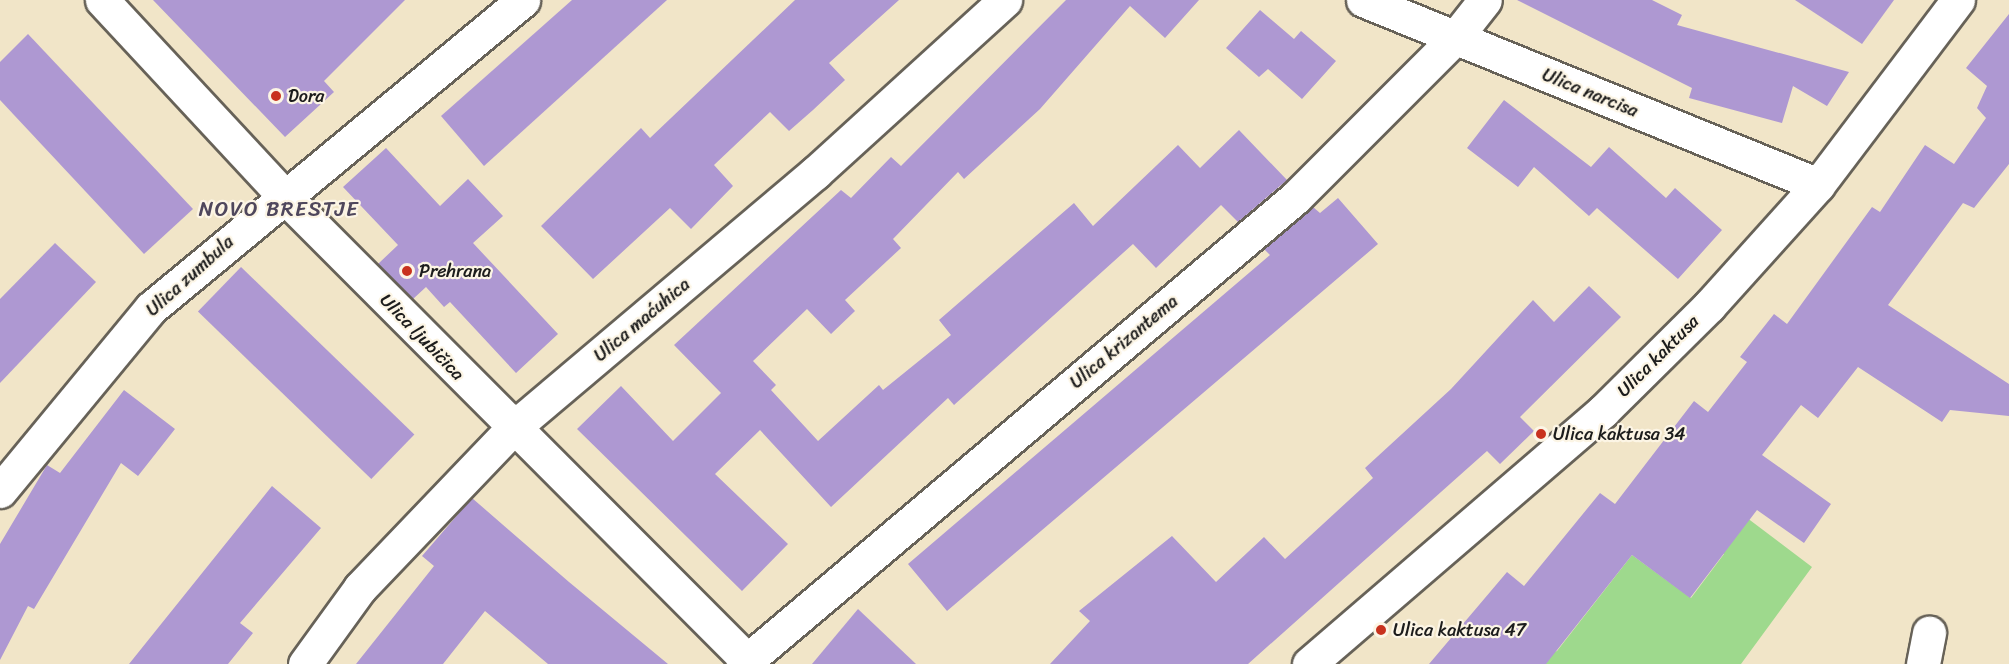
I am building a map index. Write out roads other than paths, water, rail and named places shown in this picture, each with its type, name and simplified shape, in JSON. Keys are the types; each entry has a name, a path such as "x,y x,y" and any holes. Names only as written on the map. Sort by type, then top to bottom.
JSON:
{"street":[{"name":"Ulica ljubičica","path":"102,0 283,195 512,429 747,663"},
{"name":"Ulica zumbula","path":"0,491 151,309 283,195 523,0"},
{"name":"Ulica maćuhica","path":"305,664 360,588 512,429 815,173 1005,0"},
{"name":"Ulica narcisa","path":"1363,0 1818,185"},
{"name":"Ulica krizantema","path":"747,663 1295,198 1455,38 1485,0"},
{"name":"Ulica kaktusa","path":"1309,664 1603,411 1709,306 1818,185 1958,0"}],"place":[{"name":"Dora","path":"276,96"},
{"name":"Prehrana","path":"407,271"},
{"name":"Ulica kaktusa 34","path":"1541,434"},
{"name":"Ulica kaktusa 47","path":"1381,630"}],"district":[{"name":"NOVO BRESTJE","path":"279,209"}]}
